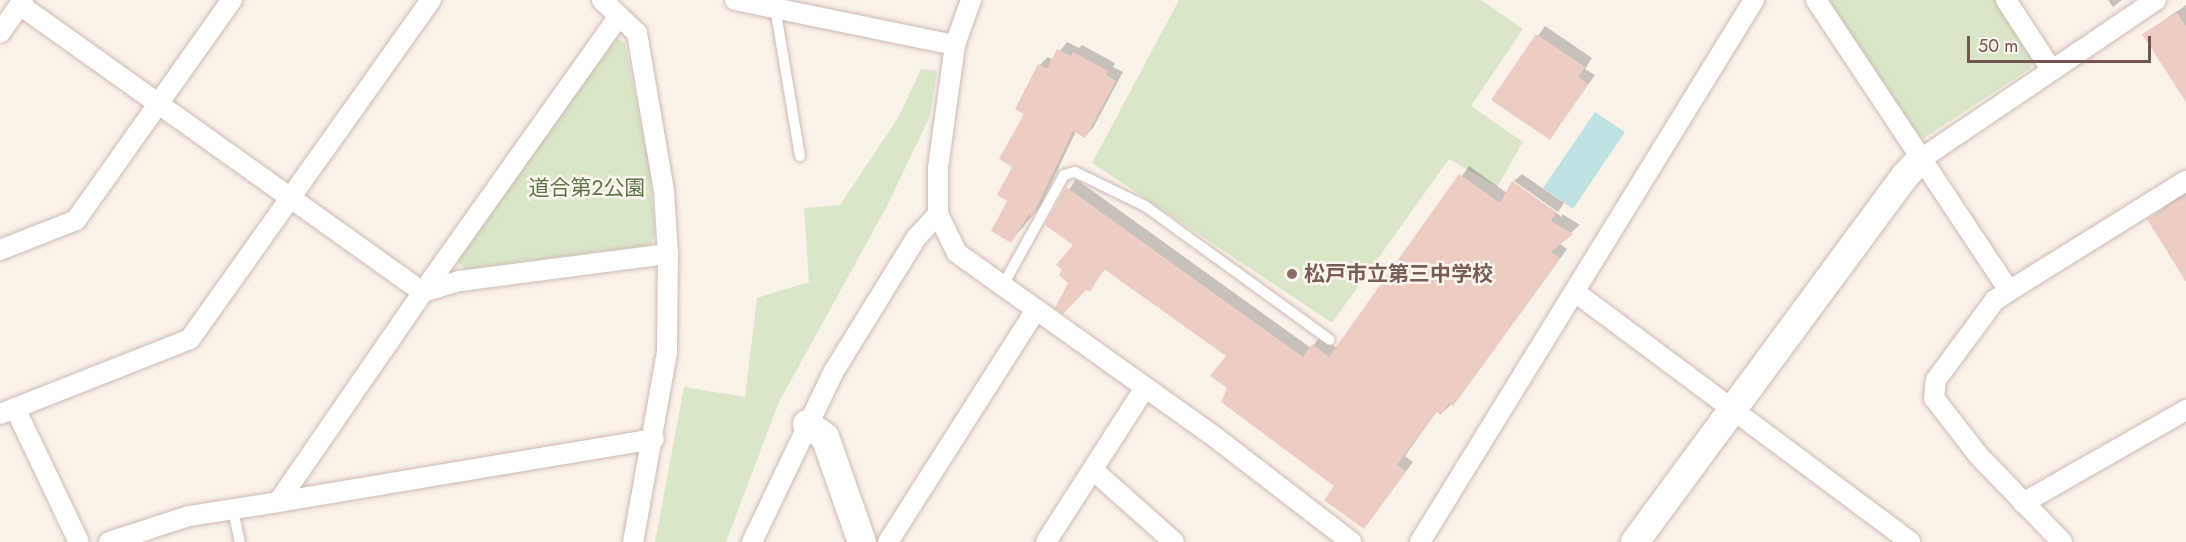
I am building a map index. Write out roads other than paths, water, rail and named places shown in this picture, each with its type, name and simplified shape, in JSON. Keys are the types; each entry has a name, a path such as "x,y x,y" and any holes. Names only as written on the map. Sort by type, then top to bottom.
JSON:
{"street":[{"path":"0,250 76,220 232,0"},
{"path":"79,542 7,411 190,339 293,199 431,0"},
{"path":"602,0 637,33 664,191 668,254 667,352 654,440 633,542"},
{"path":"735,0 955,45"},
{"path":"971,0 955,45 939,168 938,214 957,252 1002,287 1145,388 1351,542"},
{"path":"1420,542 1754,0"},
{"path":"1816,0 2008,291"},
{"path":"2006,0 2051,69"},
{"path":"1635,542 1730,411 1921,159 2156,0"},
{"path":"0,33 22,2 157,105 423,292"},
{"path":"278,502 423,292 619,16"},
{"path":"2062,542 2023,503 1934,398 1936,380 1995,300 2186,181"},
{"path":"752,542 834,371 916,238 938,214"},
{"path":"423,292 460,281 668,254"},
{"path":"1575,292 1730,411 1910,542"},
{"path":"888,542 1036,310"},
{"path":"1046,542 1145,388"},
{"path":"2023,503 2186,410"},
{"path":"807,424 825,437 862,542"},
{"path":"109,542 189,516 654,440"},
{"path":"1093,470 1174,542"}],"lane":[{"path":"776,7 800,156"},
{"path":"1002,287 1064,175 1075,172 1144,206 1330,340"},
{"path":"233,510 240,542"}],"water":[{"path":"1595,112 1625,132 1573,209 1543,188"}],"place":[{"name":"松戸市立第三中学校","path":"1292,274"}],"park label":[{"name":"道合第2公園","path":"587,188"}]}
